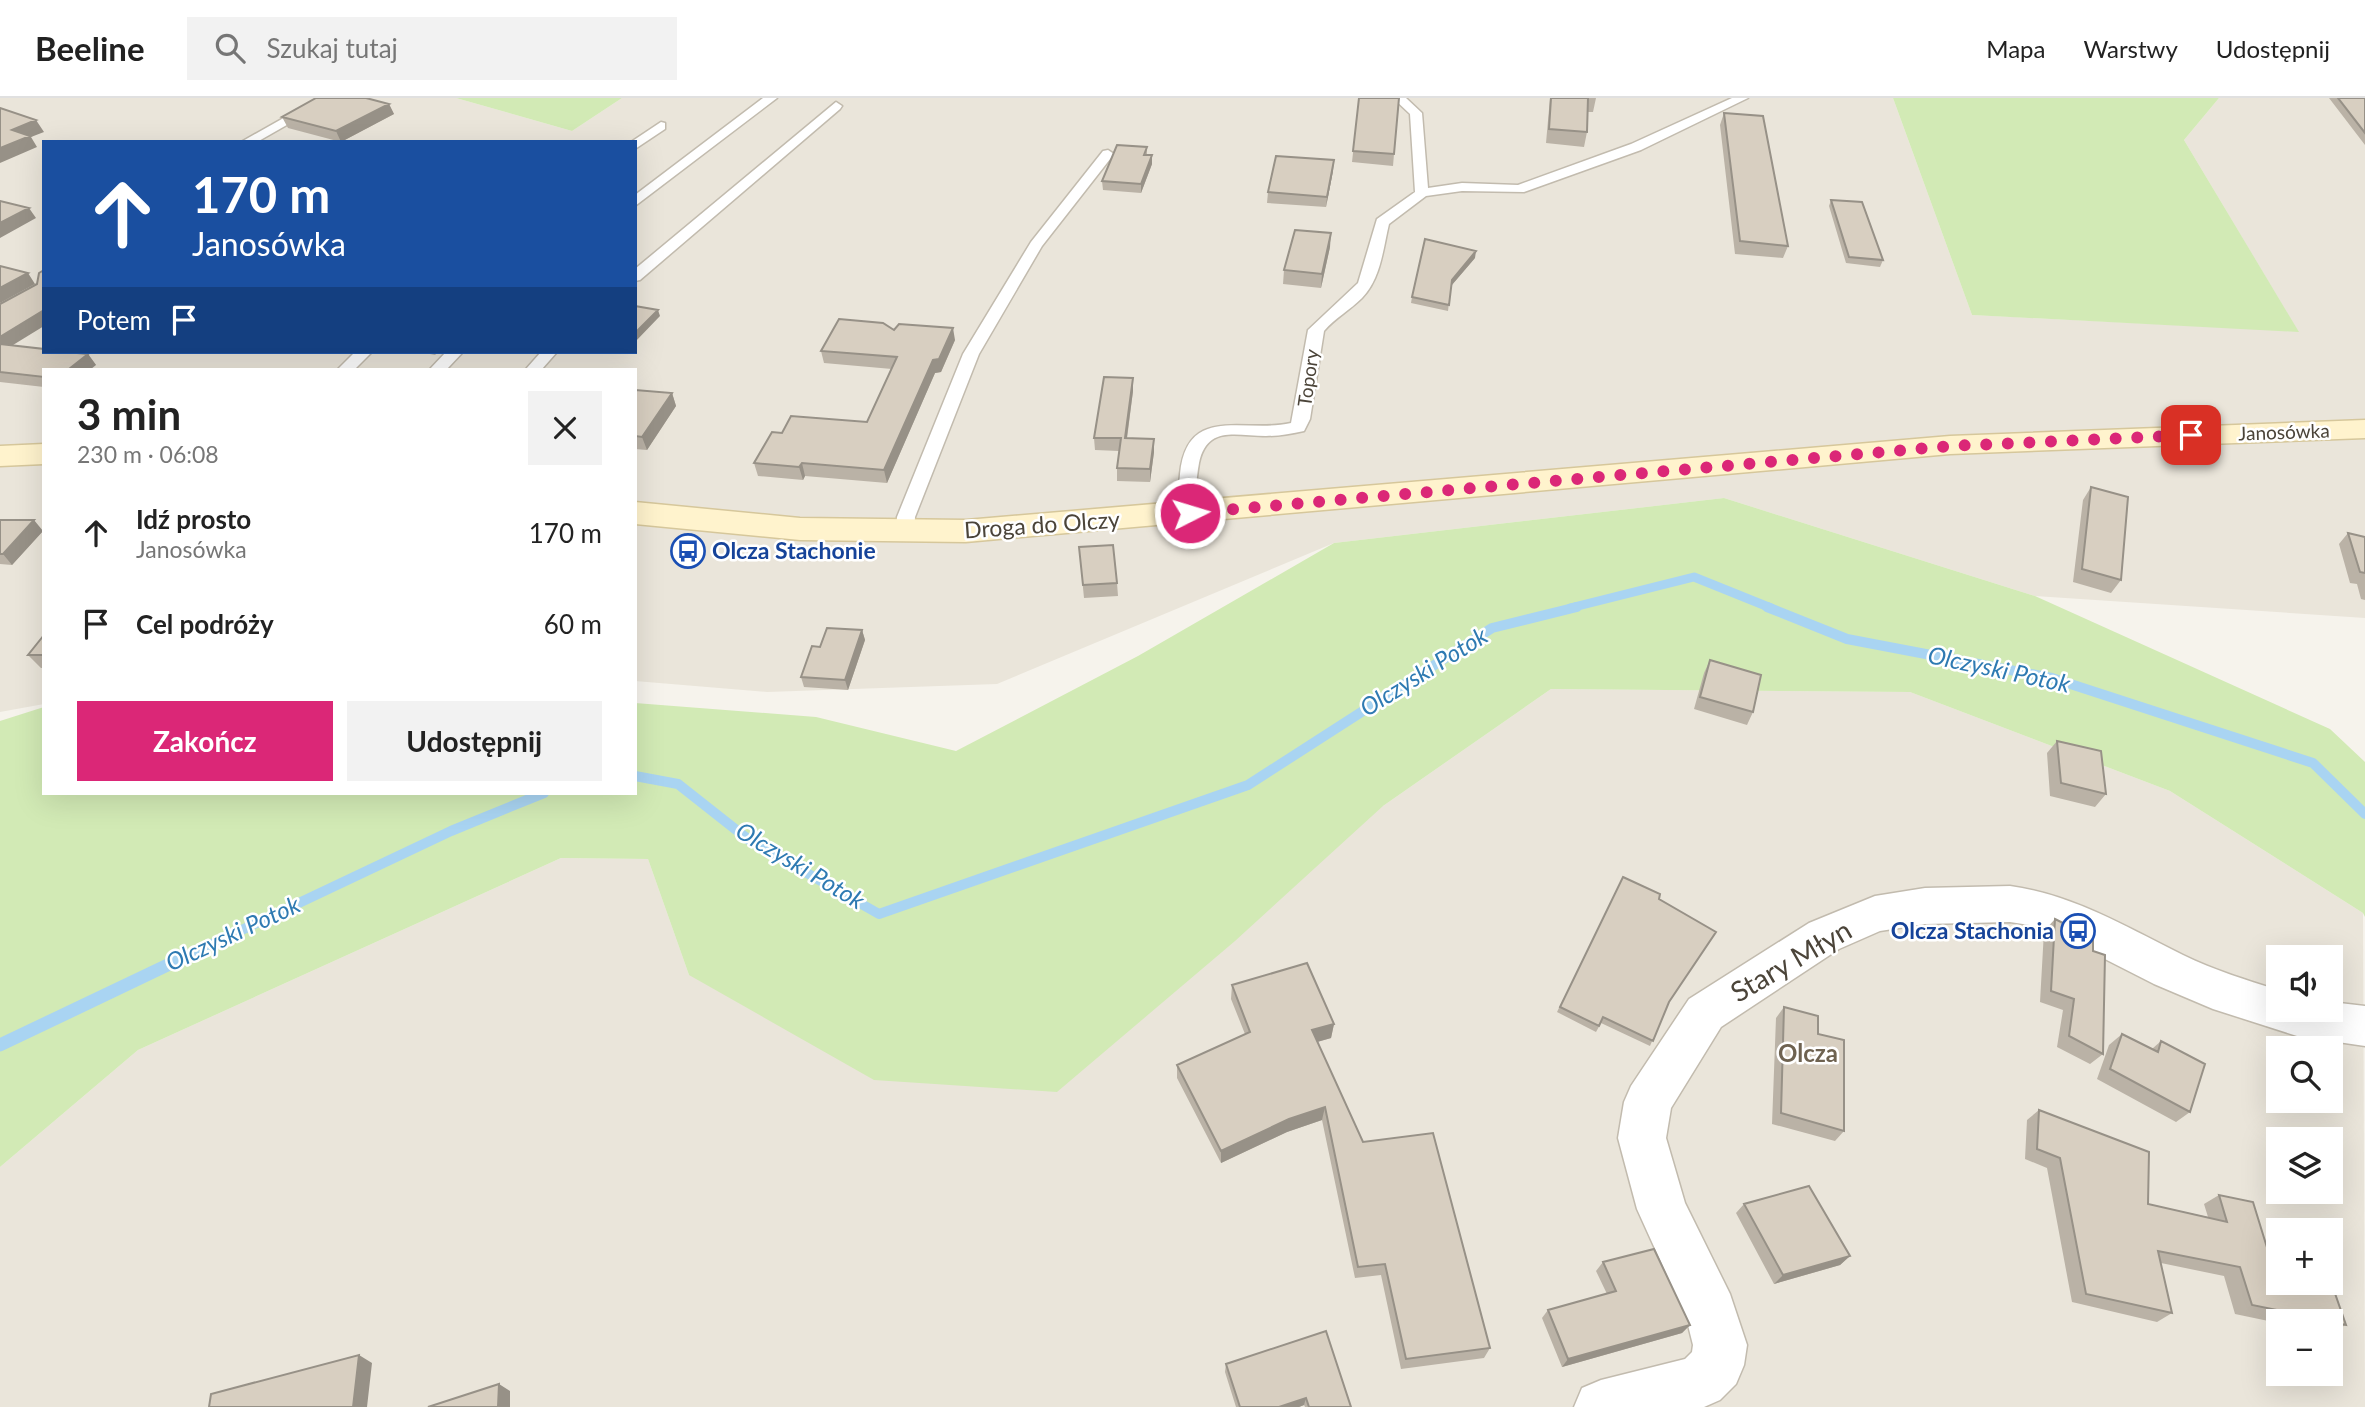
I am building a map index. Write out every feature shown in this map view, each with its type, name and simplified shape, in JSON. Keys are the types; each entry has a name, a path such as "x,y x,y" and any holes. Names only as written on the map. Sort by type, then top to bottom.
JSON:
{"street":[{"name":"Janosówka","path":"1951,446 2365,429"},
{"name":"Droga do Olczy","path":"637,513 753,527 905,532 1016,528 1951,446"},
{"path":"0,456 42,454"},
{"name":"Stary Młyn","path":"1601,1407 1658,1395 1701,1381 1717,1365 1720,1345 1711,1313 1662,1209 1642,1138 1648,1102 1705,1013 1824,936 1875,914 1925,906 2010,904 2043,909 2074,920 2170,970 2229,995 2297,1016 2365,1026"}],"lane":[{"path":"251,140 328,98"},
{"path":"637,200 771,98"},
{"path":"1399,98 1416,113 1422,193"},
{"name":"Topory","path":"1190,513 1187,501 1189,465 1192,447 1200,437 1221,430 1276,432 1298,427 1302,419 1316,330 1324,320 1360,292 1369,275 1382,222 1422,193 1462,187 1519,189 1636,147 1742,98"},
{"path":"637,275 836,106"},
{"path":"637,144 662,126"},
{"path":"905,532 906,517 971,354 1037,245 1108,154"},
{"path":"347,368 362,354"},
{"path":"439,368 453,354"},
{"path":"535,368 547,354"}],"shaded area":[{"path":"0,98 456,98 572,131 622,98 1893,98 1972,315 2298,331 2184,140 2219,98 2365,98 2365,618 2035,596 1724,498 1334,543 997,684 767,692 637,681 637,368 42,368 42,704 0,712"},
{"path":"1551,689 1910,692 2170,791 2363,913 2365,1407 0,1407 0,1167 138,1050 561,858 648,859 689,975 1383,806"}],"green space":[{"path":"456,98 622,98 572,131"},
{"path":"1893,98 2219,98 2184,140 2299,332 1972,315"},
{"path":"1724,498 2035,596 2330,729 2365,762 2365,917 2363,913 2170,791 1910,692 1551,689 1383,806 1235,941 1057,1092 874,1080 689,975 648,859 561,858 138,1050 0,1167 0,721 42,708 42,795 637,795 637,703 816,717 956,751 1138,656 1334,543"}],"building":[{"path":"316,98 366,98 389,104 336,131 282,117"},
{"path":"1359,98 1399,98 1394,154 1353,151"},
{"path":"1551,98 1588,98 1587,132 1549,129"},
{"path":"2338,98 2365,98 2365,133"},
{"path":"0,108 36,120 12,130 30,136 0,148"},
{"path":"1724,113 1763,116 1788,246 1740,241"},
{"path":"1117,145 1147,147 1144,155 1152,155 1141,184 1102,181"},
{"path":"1276,156 1334,160 1327,197 1268,192"},
{"path":"1831,200 1862,202 1883,260 1849,257"},
{"path":"0,201 29,208 0,223"},
{"path":"1295,230 1331,233 1322,274 1284,270"},
{"path":"1425,239 1476,251 1452,280 1449,305 1412,297"},
{"path":"0,266 28,273 0,288"},
{"path":"42,271 42,311 0,337 0,304 37,284 39,273"},
{"path":"637,306 658,310 637,331"},
{"path":"839,319 883,323 894,330 899,324 953,328 939,359 933,360 884,470 802,463 799,467 754,463 772,432 782,433 791,416 867,422 897,357 821,351"},
{"path":"0,344 42,349 42,354 88,354 70,368 42,368 42,377 0,372"},
{"path":"1104,377 1133,378 1125,438 1154,439 1150,469 1117,468 1121,438 1094,438"},
{"path":"637,390 672,393 642,437 637,436"},
{"path":"2091,487 2128,497 2121,580 2082,569"},
{"path":"0,520 34,520 3,554 0,554"},
{"path":"2348,533 2365,537 2365,573 2360,572"},
{"path":"1113,545 1117,583 1083,585 1079,547"},
{"path":"827,628 862,630 845,680 801,677 812,646 820,647"},
{"path":"42,638 42,655 28,655"},
{"path":"1710,660 1761,675 1753,712 1700,697"},
{"path":"2057,741 2101,751 2106,794 2061,783"},
{"path":"1623,877 1660,894 1659,899 1716,932 1669,1002 1653,1041 1603,1017 1599,1026 1560,1007"},
{"path":"2055,919 2093,938 2093,951 2105,955 2103,1054 2069,1036 2074,999 2051,991"},
{"path":"1307,963 1334,1024 1312,1030 1363,1142 1433,1133 1490,1348 1406,1359 1385,1264 1358,1267 1325,1107 1289,1119 1221,1151 1177,1065 1250,1032 1232,985"},
{"path":"1784,1007 1818,1016 1818,1034 1844,1040 1844,1131 1781,1113"},
{"path":"2122,1034 2158,1052 2161,1041 2205,1064 2190,1112 2110,1069"},
{"path":"2039,1110 2149,1152 2148,1204 2227,1222 2219,1195 2253,1202 2266,1244 2266,1295 2336,1295 2340,1309 2272,1309 2252,1305 2240,1267 2158,1251 2172,1313 2086,1294 2060,1158 2037,1149"},
{"path":"1809,1186 1850,1256 1783,1275 1744,1204"},
{"path":"1654,1249 1690,1325 1568,1359 1548,1310 1616,1291 1603,1262"},
{"path":"1326,1331 1351,1407 1309,1407 1306,1398 1279,1407 1240,1407 1226,1364"},
{"path":"359,1355 353,1407 209,1407 211,1394"},
{"path":"499,1384 498,1407 428,1407"}],"waterway":[{"name":"Olczyski Potok","path":"1570,608 1694,577 1771,608"},
{"name":"Olczyski Potok","path":"637,776 678,784 749,840 879,914 1248,785 1492,628 1577,607"},
{"name":"Olczyski Potok","path":"1767,607 1847,639 2052,678 2313,763 2365,814"},
{"name":"Olczyski Potok","path":"172,963 451,831 539,795"},
{"name":"Olczyski Potok","path":"0,1045 176,961"}],"place":[{"name":"Olcza Stachonie","path":"688,551"},
{"name":"Olcza Stachonia","path":"2078,931"}],"district":[{"name":"Olcza","path":"1808,1054"}],"route":[{"path":"1190,513 1951,446 2191,435"}]}
